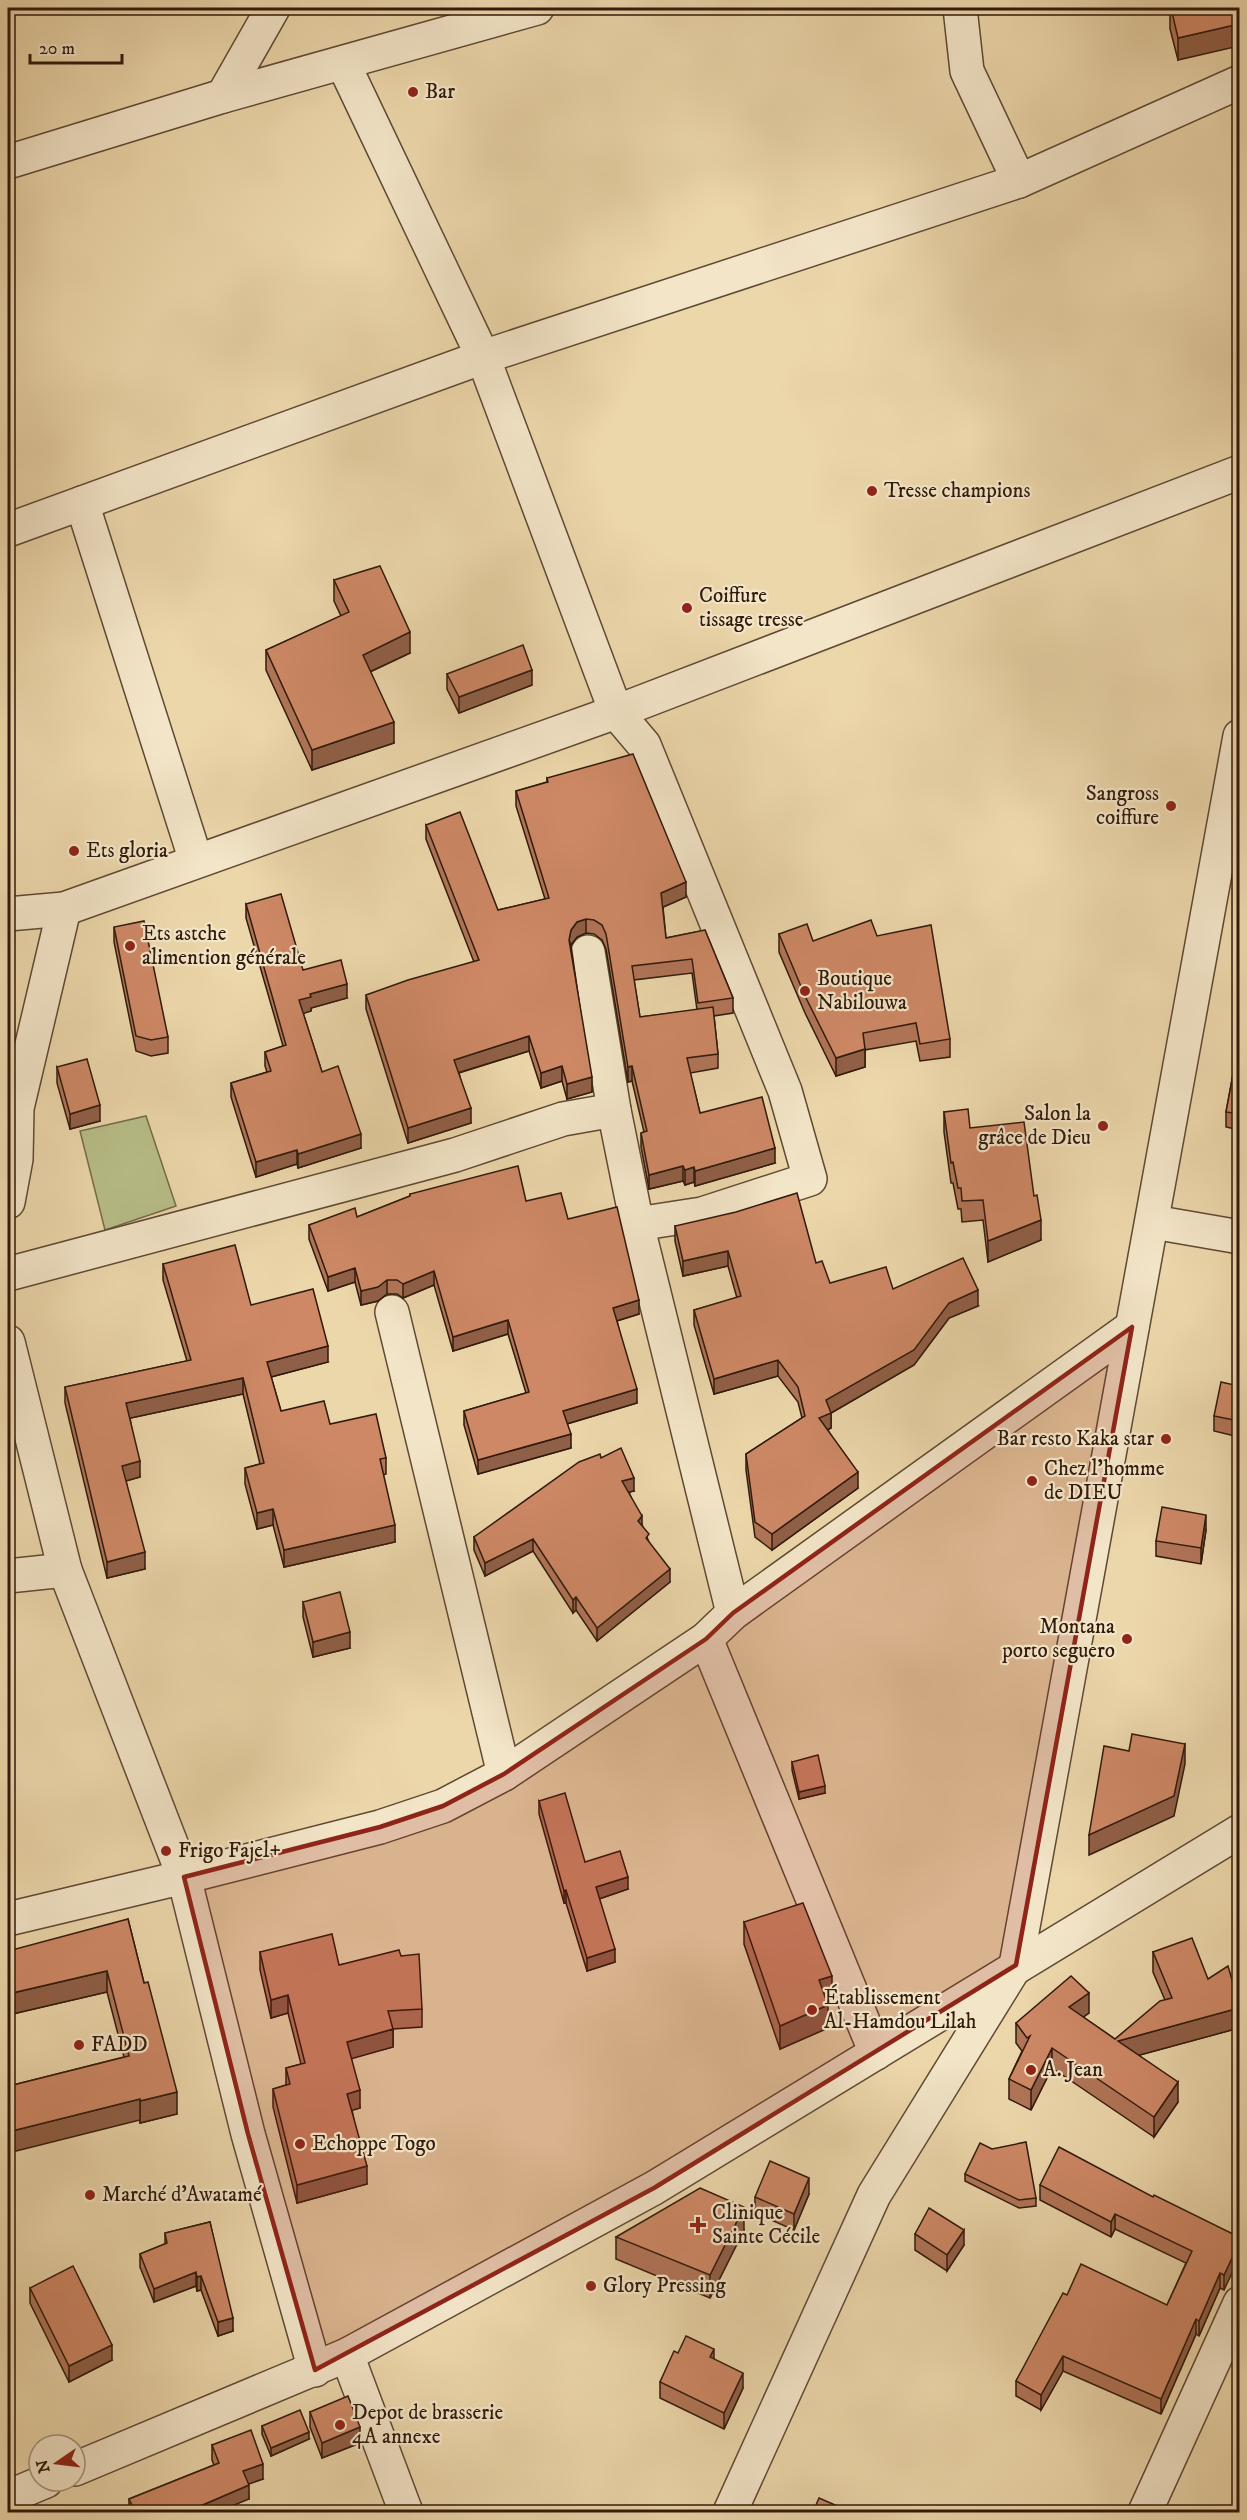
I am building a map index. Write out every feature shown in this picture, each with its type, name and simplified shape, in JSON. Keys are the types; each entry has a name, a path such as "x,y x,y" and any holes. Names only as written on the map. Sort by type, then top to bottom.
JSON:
{"street":[{"path":"223,96 273,8"},
{"path":"8,162 223,96 537,8"},
{"path":"960,8 967,71 1019,181"},
{"path":"343,63 483,357 616,712 644,745 785,1091 810,1179 702,1214 637,1224"},
{"path":"8,530 483,357 1019,181 1239,82"},
{"path":"8,914 64,909 616,712 1239,471"},
{"path":"82,503 196,861"},
{"path":"730,2512 874,2195 1016,1965 1239,736"},
{"path":"8,1202 16,1158 17,1108 64,909"},
{"path":"588,952 614,1110 637,1224 733,1613"},
{"path":"8,1274 455,1155 563,1119 614,1110"},
{"path":"1152,1222 1239,1237"},
{"path":"392,1312 504,1774"},
{"path":"8,1919 380,1827 443,1806 504,1774 706,1639 733,1613 1132,1327"},
{"path":"8,1342 64,1570 184,1877 248,2134 315,2370"},
{"path":"8,1576 64,1570"},
{"path":"706,1639 876,2053"},
{"path":"87,2464 347,2355 654,2188 1239,1831"},
{"path":"1145,2512 1239,2303"},
{"path":"347,2355 406,2512"},
{"path":"8,2497 27,2489"}],"highlighted area":[{"path":"1132,1327 1016,1965 654,2188 315,2370 248,2134 184,1877 380,1827 443,1806 504,1774 706,1639 733,1613"}],"green space":[{"path":"146,1116 176,1206 105,1230 80,1131"}],"building":[{"path":"1171,8 1239,8 1239,24 1178,38"},
{"path":"380,566 410,632 363,655 394,722 312,750 266,650 349,612 334,580"},
{"path":"523,645 532,670 459,697 447,674"},
{"path":"633,754 686,882 661,893 666,938 705,930 733,998 698,1003 692,959 632,966 640,1017 713,1007 718,1054 687,1058 700,1113 762,1097 775,1148 695,1171 694,1167 685,1170 683,1166 649,1175 641,1133 647,1131 632,1066 628,1067 606,934 602,925 594,920 586,919 577,922 571,930 569,940 592,1077 567,1084 562,1066 541,1073 529,1036 454,1060 471,1108 408,1128 366,995 408,980 479,960 426,825 460,812 498,910 549,898 516,791 548,782 547,778"},
{"path":"281,894 303,970 341,960 347,984 310,994 311,997 299,1000 322,1072 338,1066 361,1134 298,1154 297,1150 256,1162 231,1083 271,1071 265,1052 286,1045 246,904"},
{"path":"871,920 877,936 931,925 950,1039 920,1044 916,1023 863,1033 865,1049 836,1058 805,996 779,934 807,924 813,941"},
{"path":"144,921 168,1037 151,1040 136,1036 114,927"},
{"path":"1239,1042 1239,1114 1226,1112"},
{"path":"87,1059 100,1105 70,1114 57,1067"},
{"path":"968,1109 970,1128 1024,1122 1034,1196 1037,1195 1041,1220 988,1241 983,1200 962,1201 961,1188 958,1188 953,1162 951,1163 944,1112"},
{"path":"518,1166 526,1201 561,1193 568,1219 617,1207 639,1300 613,1308 637,1389 563,1411 571,1434 478,1460 464,1411 529,1392 508,1320 453,1337 434,1271 403,1284 397,1280 387,1280 378,1287 361,1291 355,1268 328,1277 309,1225 355,1208 357,1217 410,1196 410,1194"},
{"path":"797,1193 816,1263 822,1261 830,1283 886,1267 893,1289 963,1258 978,1290 949,1303 914,1350 826,1400 831,1413 819,1418 858,1472 772,1534 755,1522 746,1454 805,1416 798,1387 778,1360 714,1379 694,1310 741,1296 728,1251 683,1261 675,1226 736,1212"},
{"path":"235,1245 251,1305 313,1289 328,1346 267,1362 281,1411 324,1401 330,1424 376,1414 386,1458 380,1459 395,1525 284,1550 273,1509 257,1513 245,1468 264,1463 243,1378 126,1403 140,1461 122,1466 145,1552 107,1562 65,1387 191,1360 163,1264"},
{"path":"1221,1382 1239,1386 1239,1421 1214,1416"},
{"path":"621,1448 634,1478 622,1481 642,1516 638,1521 649,1534 646,1538 670,1569 597,1628 576,1597 573,1600 533,1539 485,1563 474,1537 579,1462 600,1454 601,1458"},
{"path":"1162,1507 1206,1515 1201,1548 1156,1541"},
{"path":"340,1592 350,1632 313,1642 303,1602"},
{"path":"1132,1734 1185,1744 1174,1796 1089,1835 1104,1746 1129,1751"},
{"path":"818,1755 825,1786 799,1792 792,1762"},
{"path":"565,1793 585,1862 620,1851 628,1877 596,1887 615,1949 587,1958 566,1890 564,1891 539,1801"},
{"path":"803,1903 832,1976 819,1980 828,2005 780,2026 744,1922"},
{"path":"128,1919 144,1983 148,1982 177,2092 8,2132 8,2058 13,2085 129,2056 107,1971 8,1994 8,1951"},
{"path":"332,1934 339,1965 399,1950 401,1956 419,1954 422,2009 388,2011 393,2029 347,2042 360,2090 347,2094 367,2166 297,2185 273,2089 290,2084 286,2068 305,2063 288,1995 271,2000 260,1952"},
{"path":"1192,1938 1208,1979 1228,1966 1239,2008 1118,2041 1178,2082 1154,2117 1052,2048 1031,2090 1009,2079 1030,2036 1027,2038 1016,2023 1071,1976 1089,1993 1069,2007 1115,2039 1160,2001 1172,1998 1153,1952"},
{"path":"1026,2142 1036,2198 1019,2200 965,2174 980,2143 992,2149"},
{"path":"1059,2147 1153,2197 1154,2195 1239,2237 1239,2243 1224,2275 1220,2273 1199,2321 1196,2319 1161,2399 1063,2356 1041,2395 1016,2381 1063,2293 1067,2295 1081,2264 1167,2305 1192,2251 1115,2214 1111,2222 1040,2185"},
{"path":"770,2161 809,2178 794,2214 755,2197"},
{"path":"700,2188 744,2207 710,2275 616,2237"},
{"path":"929,2208 964,2230 947,2255 915,2234"},
{"path":"210,2222 233,2318 218,2322 201,2276 197,2277 196,2272 154,2289 140,2254 167,2243 165,2233"},
{"path":"73,2266 112,2345 69,2366 30,2288"},
{"path":"686,2336 714,2349 710,2357 743,2373 724,2413 660,2382 674,2351 678,2353"},
{"path":"348,2396 360,2427 322,2443 310,2412"},
{"path":"300,2410 309,2432 271,2448 262,2426"},
{"path":"251,2430 263,2464 243,2471 249,2485 198,2507 200,2512 110,2512 132,2505 129,2499 219,2463 212,2445"},
{"path":"819,2498 851,2512 813,2512"}],"place":[{"name":"Bar","path":"413,92"},
{"name":"Tresse champions","path":"872,491"},
{"name":"Coiffure tissage tresse","path":"687,608"},
{"name":"Sangross coiffure","path":"1171,806"},
{"name":"Ets gloria","path":"74,851"},
{"name":"Ets astche alimention générale","path":"130,946"},
{"name":"Boutique Nabilouwa","path":"805,991"},
{"name":"Salon la grâce de Dieu","path":"1103,1126"},
{"name":"Bar resto Kaka star","path":"1166,1439"},
{"name":"Chez l'homme de DIEU","path":"1032,1481"},
{"name":"Montana porto seguero","path":"1127,1639"},
{"name":"Frigo Fajel+","path":"166,1851"},
{"name":"Établissement Al-Hamdou Lilah","path":"812,2010"},
{"name":"FADD","path":"79,2045"},
{"name":"A. Jean","path":"1031,2070"},
{"name":"Echoppe Togo","path":"300,2144"},
{"name":"Marché d'Awatamé","path":"90,2195"},
{"name":"Clinique Sainte Cécile","path":"698,2225"},
{"name":"Glory Pressing","path":"591,2286"},
{"name":"Depot de brasserie 4A annexe","path":"340,2425"}]}
